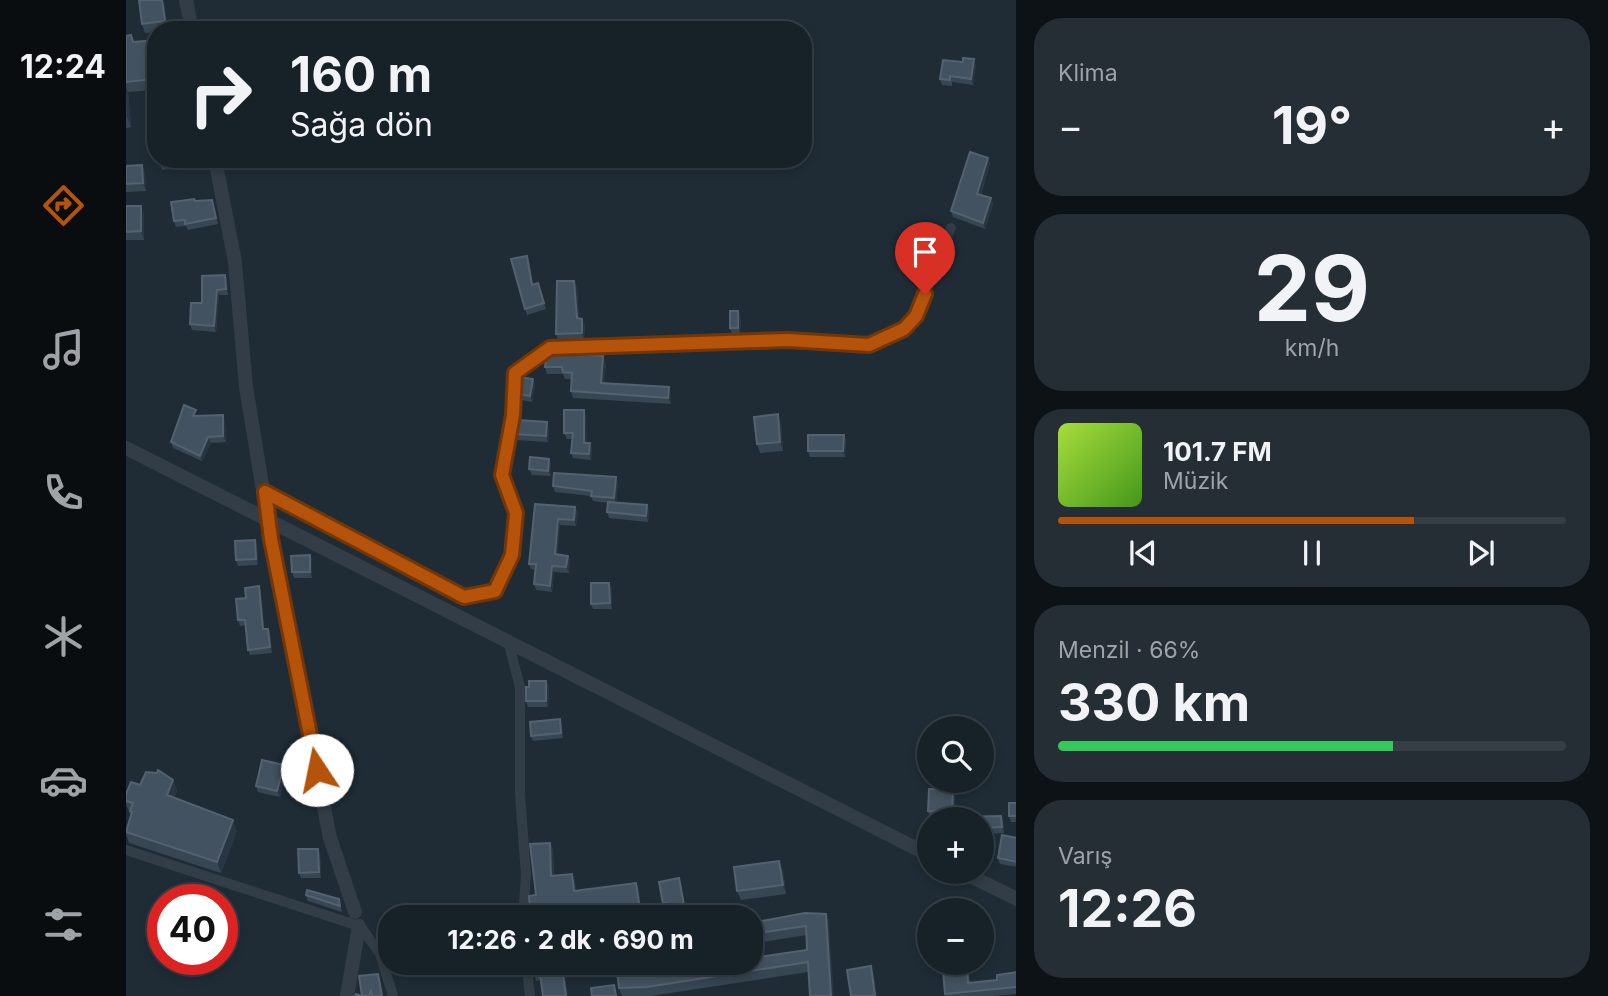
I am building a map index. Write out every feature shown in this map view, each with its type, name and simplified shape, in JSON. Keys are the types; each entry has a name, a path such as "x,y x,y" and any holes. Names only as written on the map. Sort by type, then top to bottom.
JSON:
{"street":[{"path":"186,0 190,21"},
{"path":"217,168 235,262 246,387 268,519 330,838 357,919 380,954 393,996"},
{"path":"265,492 464,597 495,591 512,555 516,513 502,475 513,415 515,373 550,348 788,340 869,345 904,329 916,316 951,228"},
{"path":"126,448 917,849"},
{"path":"508,641 520,687 520,795 526,874 524,905"},
{"path":"126,850 357,919"},
{"path":"986,884 1016,899"},
{"path":"347,996 357,954 357,919"},
{"path":"528,975 530,996"}],"building":[{"path":"139,0 162,0 165,21 147,21 142,24"},
{"path":"131,35 133,42 147,41 147,80 126,82 126,36"},
{"path":"963,58 974,59 971,79 950,76 950,80 940,79 943,60 963,62"},
{"path":"970,152 988,158 977,194 991,198 983,223 951,211"},
{"path":"142,165 143,183 126,184 126,166"},
{"path":"212,200 216,218 185,224 185,220 174,221 171,202"},
{"path":"126,206 141,206 141,231 126,232"},
{"path":"527,256 532,285 538,283 544,303 525,309 511,259"},
{"path":"225,275 226,289 217,290 214,326 190,324 191,303 202,303 202,276"},
{"path":"557,281 574,281 577,318 582,319 582,333 556,334"},
{"path":"730,311 738,311 738,328 730,328"},
{"path":"575,348 574,354 603,356 601,383 669,387 668,398 571,391 572,373 563,372 562,367 545,367 547,351 550,349"},
{"path":"520,377 533,379 530,396 519,394"},
{"path":"184,405 196,410 193,416 223,415 223,436 208,437 200,456 171,442"},
{"path":"564,410 584,410 584,443 590,443 589,454 571,453 573,433 564,433"},
{"path":"778,414 780,442 757,444 754,417"},
{"path":"517,420 547,422 546,436 514,434"},
{"path":"808,435 844,435 843,451 808,451"},
{"path":"530,457 549,459 548,471 529,469"},
{"path":"554,473 616,477 614,498 591,496 592,491 553,486"},
{"path":"608,502 647,505 646,516 607,512"},
{"path":"535,504 575,507 574,520 558,519 555,554 568,556 566,567 552,566 550,586 534,584 536,564 529,564"},
{"path":"255,540 256,559 236,560 235,541"},
{"path":"310,555 310,572 292,572 291,556"},
{"path":"591,583 609,583 610,603 591,604"},
{"path":"259,586 263,629 268,629 270,647 248,650 245,620 238,620 236,599 246,598 245,588"},
{"path":"529,681 546,681 546,701 526,701"},
{"path":"560,719 561,733 531,736 530,722"},
{"path":"262,760 284,765 277,791 256,786"},
{"path":"158,770 173,780 167,795 233,820 217,862 126,832 133,803 126,801 131,782 140,785 146,772 157,773"},
{"path":"929,793 953,793 952,807 928,807"},
{"path":"1009,803 1016,803 1016,816 1009,816"},
{"path":"994,816 1001,816 1002,827 994,827"},
{"path":"1002,835 1016,838 1016,862 998,858"},
{"path":"550,843 551,876 572,874 574,891 636,883 639,905 530,905 529,896 536,895 530,844"},
{"path":"298,849 318,849 319,872 299,873"},
{"path":"779,861 783,885 737,891 734,867"},
{"path":"679,878 684,905 663,904 659,882"},
{"path":"307,890 339,899 340,906 306,895"},
{"path":"805,913 826,914 831,996 810,996 808,962 763,969 763,956 807,950 806,926 763,932 763,921"},
{"path":"871,966 875,996 851,996 847,970"},
{"path":"1016,972 1016,987 945,994 943,975 967,975 968,983 997,980 997,975"},
{"path":"378,974 382,996 372,996 371,991 369,996 362,996 359,976"},
{"path":"540,975 563,975 566,996 543,996"},
{"path":"617,975 724,975 647,987 619,988"},
{"path":"614,985 616,996 592,996 591,988"}],"route":[{"path":"317,770 271,539 265,492 464,597 495,591 512,555 516,513 502,475 513,415 515,373 550,348 788,340 818,344 869,345 904,329 916,316 925,294"}]}
